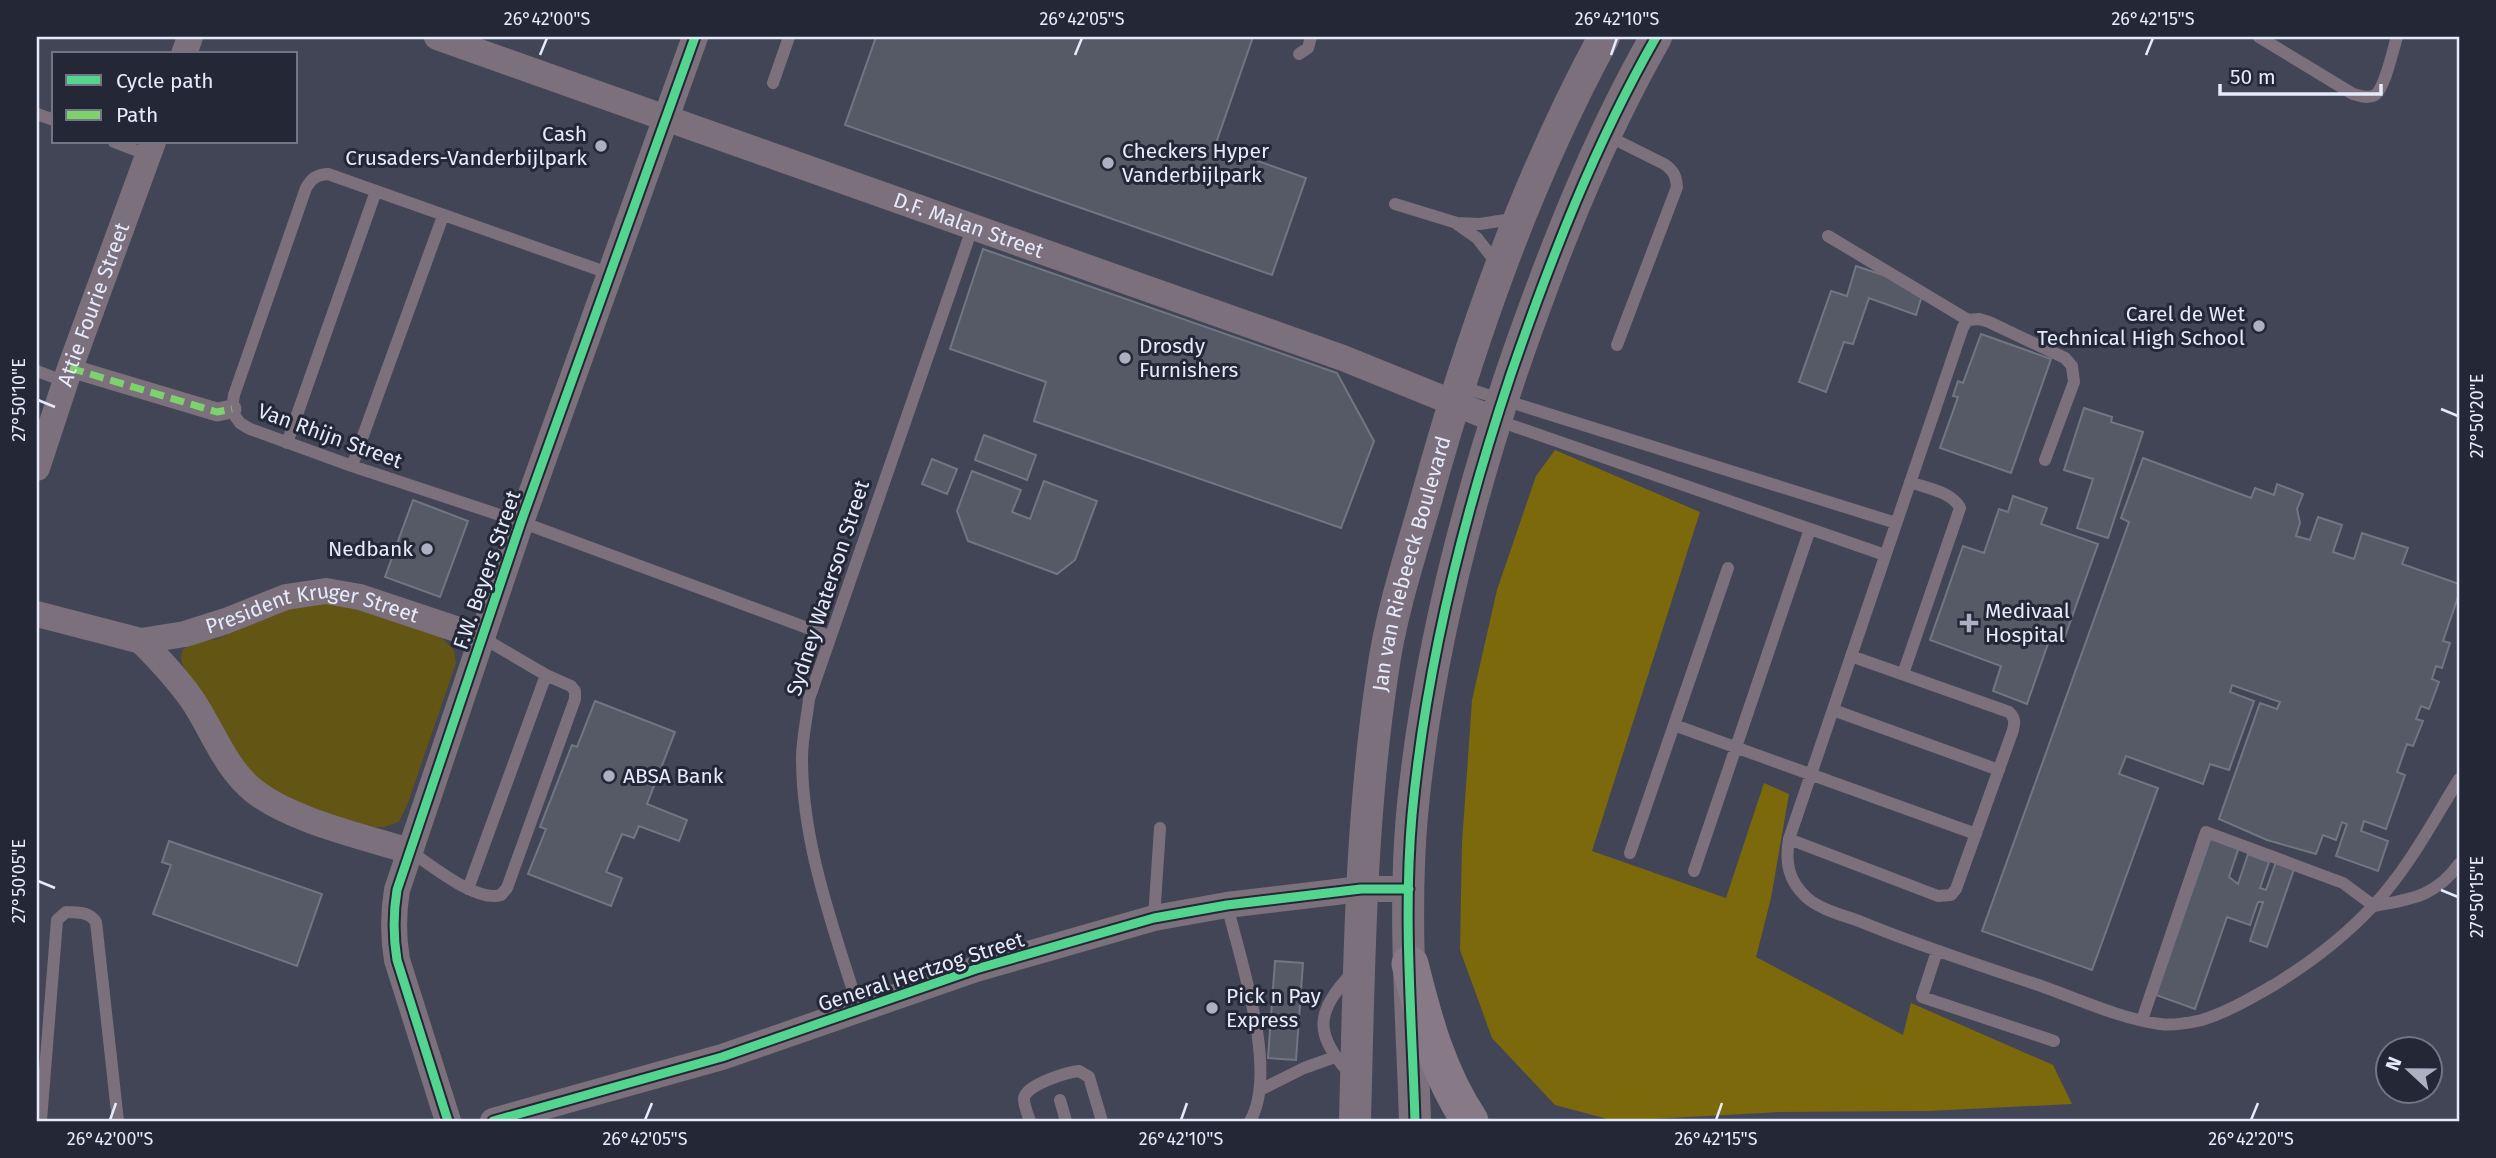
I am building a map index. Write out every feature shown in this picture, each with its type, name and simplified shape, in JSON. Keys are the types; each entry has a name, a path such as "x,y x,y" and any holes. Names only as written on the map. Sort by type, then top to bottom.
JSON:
{"main road":[{"path":"1410,964 1439,1065 1452,1094 1470,1121"}],"street":[{"name":"D.F. Malan Street","path":"437,37 1343,358 1500,410"},
{"name":"F.W. Beyers Street","path":"447,1121 400,971 393,939 394,909 409,851 521,522 608,273 695,37"},
{"name":"Jan van Riebeeck Boulevard","path":"1355,1121 1361,889 1370,766 1383,666 1399,597 1456,394 1500,268 1518,217 1554,135 1604,37"},
{"name":"Jan van Riebeeck Boulevard","path":"1415,1121 1409,889 1412,818 1423,721 1439,630 1500,410 1536,301 1567,218 1605,135 1656,37"},
{"name":"Attie Fourie Street","path":"37,468 150,148"},
{"path":"68,375 217,412 232,409"},
{"name":"President Kruger Street","path":"37,614 141,641 185,634 286,597 326,591 360,597 483,638"},
{"path":"141,641 192,699 217,744 238,775 253,790 295,814 409,851"},
{"name":"General Hertzog Street","path":"493,1121 557,1108 722,1057 976,969 1153,918 1227,905 1361,889 1409,889"}],"lane":[{"path":"773,83 789,37"},
{"path":"1299,54 1308,48 1311,37"},
{"path":"2259,37 2353,94 2365,97 2374,95 2381,88 2397,37"},
{"path":"1605,135 1664,164 1672,170 1677,187 1617,345"},
{"path":"126,144 150,148"},
{"name":"Van Rhijn Street","path":"608,273 328,174 318,174 306,188 234,395 232,409 240,423 287,443 521,522 829,636"},
{"path":"287,443 376,191"},
{"path":"1395,204 1457,223 1480,224 1518,217"},
{"path":"352,466 443,216"},
{"path":"1457,223 1477,238 1500,268"},
{"name":"Sydney Waterson Street","path":"859,1011 820,883 808,829 802,756 809,699 973,226"},
{"path":"1828,236 1968,320 1989,322 2065,358 2072,366 2074,382 2045,460"},
{"path":"1968,320 1962,327 1789,839 1786,857 1789,872 1795,886 1808,899 1937,951 2142,1020 2181,1024 2204,1019 2245,1002 2326,950 2374,906 2394,880 2459,779"},
{"path":"37,371 68,375"},
{"path":"1500,410 1896,523"},
{"path":"1500,410 1810,529 1885,555"},
{"path":"1903,674 1961,508 1950,497 1910,482"},
{"path":"1694,871 1810,529"},
{"path":"1630,853 1728,568"},
{"path":"409,851 468,889 495,897 501,895 507,888 575,699 575,691 571,686 545,675 483,638"},
{"path":"1789,839 1945,896 1951,895 1956,889 2015,723 2014,716 2009,712 1851,656"},
{"path":"468,889 545,675"},
{"path":"1833,710 1999,770"},
{"path":"1674,726 1976,834"},
{"path":"1153,918 1160,828"},
{"path":"2142,1020 2207,832 2343,883 2374,906 2415,898 2435,890 2459,864"},
{"path":"1227,905 1255,1018 1260,1059 1260,1090 1250,1121"},
{"path":"41,1121 57,920 66,912 85,913 92,916 96,922 118,1121"},
{"path":"1937,951 1922,997 2054,1041"},
{"path":"1356,1081 1335,1057 1323,1028 1325,1008 1336,989 1359,966"},
{"path":"1260,1090 1304,1068 1335,1057"},
{"path":"1030,1121 1025,1093 1035,1086 1079,1071 1089,1077 1102,1121"},
{"path":"1060,1100 1066,1121"}],"shaded area":[{"path":"1555,450 1700,512 1592,851 1726,898 1764,783 1789,794 1771,898 1756,957 1903,1035 1911,1003 2053,1065 2072,1104 1928,1111 1781,1112 1615,1121 1555,1105 1492,1038 1460,950 1462,843 1472,700 1497,590 1536,476"},
{"path":"341,600 437,633 454,650 456,663 408,803 399,822 384,827 365,827 275,796 244,772 182,662 183,649 217,639 290,606"}],"building":[{"name":"Checkers Hyper Vanderbijlpark","path":"876,37 1253,37 1215,146 1306,178 1272,275 845,125"},
{"path":"983,249 1337,373 1374,441 1341,528 1034,421 1046,382 950,349"},
{"path":"1856,266 1924,289 1916,315 1869,298 1853,344 1844,342 1826,392 1799,382 1831,291 1847,296"},
{"path":"1981,334 2051,359 2011,473 1940,448 1958,397 1953,396 1958,381 1963,383"},
{"path":"2084,408 2112,417 2111,422 2143,432 2108,538 2077,528 2093,479 2064,470"},
{"path":"984,435 1036,455 1027,480 975,460"},
{"path":"2143,458 2251,498 2255,488 2274,495 2277,484 2303,494 2297,509 2300,523 2296,536 2310,540 2318,517 2342,525 2333,552 2354,559 2362,533 2408,548 2402,564 2459,584 2459,594 2443,641 2450,643 2442,668 2436,666 2432,679 2439,682 2429,709 2421,706 2416,719 2423,721 2413,746 2407,744 2397,772 2405,775 2386,829 2364,821 2361,831 2388,841 2378,871 2336,856 2347,824 2342,822 2336,840 2323,835 2316,854 2267,840 2219,819 2260,703 2277,709 2280,702 2232,685 2230,692 2254,701 2229,770 2210,764 2203,784 2126,756 2119,774 2158,788 2092,970 1982,931 2129,522 2121,518"},
{"path":"932,459 957,469 947,494 922,484"},
{"path":"972,471 1021,490 1012,512 1030,519 1044,481 1097,501 1075,560 1057,574 968,541 957,511"},
{"path":"2013,496 2047,508 2041,524 2098,544 2063,642 2050,638 2027,704 1993,691 2001,666 1930,640 1963,546 1984,553 1999,509 2008,512"},
{"name":"Nedbank","path":"413,500 468,521 440,597 385,577"},
{"name":"ABSA Bank","path":"595,701 675,732 647,804 687,820 679,841 639,826 634,838 622,834 606,872 622,878 611,906 528,874 546,829 540,827 572,745 577,747"},
{"path":"2211,837 2239,847 2229,877 2238,884 2248,854 2269,862 2260,888 2266,890 2276,862 2294,869 2267,947 2250,941 2263,902 2258,902 2250,925 2227,917 2195,1009 2156,995"},
{"path":"169,841 322,894 297,966 153,914 171,865 162,862"},
{"path":"1275,961 1303,963 1296,1060 1268,1058"}],"marked path":[{"path":"70,368 217,412 232,409"}],"cycle path":[{"path":"448,1121 397,960 394,925 397,890 521,522 695,37"},
{"path":"1415,1121 1409,968 1409,853 1418,759 1449,592 1477,483 1542,287 1613,118 1656,37"},
{"path":"493,1121 722,1057 976,969 1154,918 1227,905 1361,889 1409,889"}],"place":[{"name":"Cash Crusaders-Vanderbijlpark","path":"601,146"},
{"name":"Checkers Hyper Vanderbijlpark","path":"1108,163"},
{"name":"Carel de Wet Technical High School","path":"2259,326"},
{"name":"Drosdy Furnishers","path":"1125,358"},
{"name":"Nedbank","path":"427,549"},
{"name":"Medivaal Hospital","path":"1969,623"},
{"name":"ABSA Bank","path":"609,776"},
{"name":"Pick n Pay Express","path":"1212,1008"}]}
